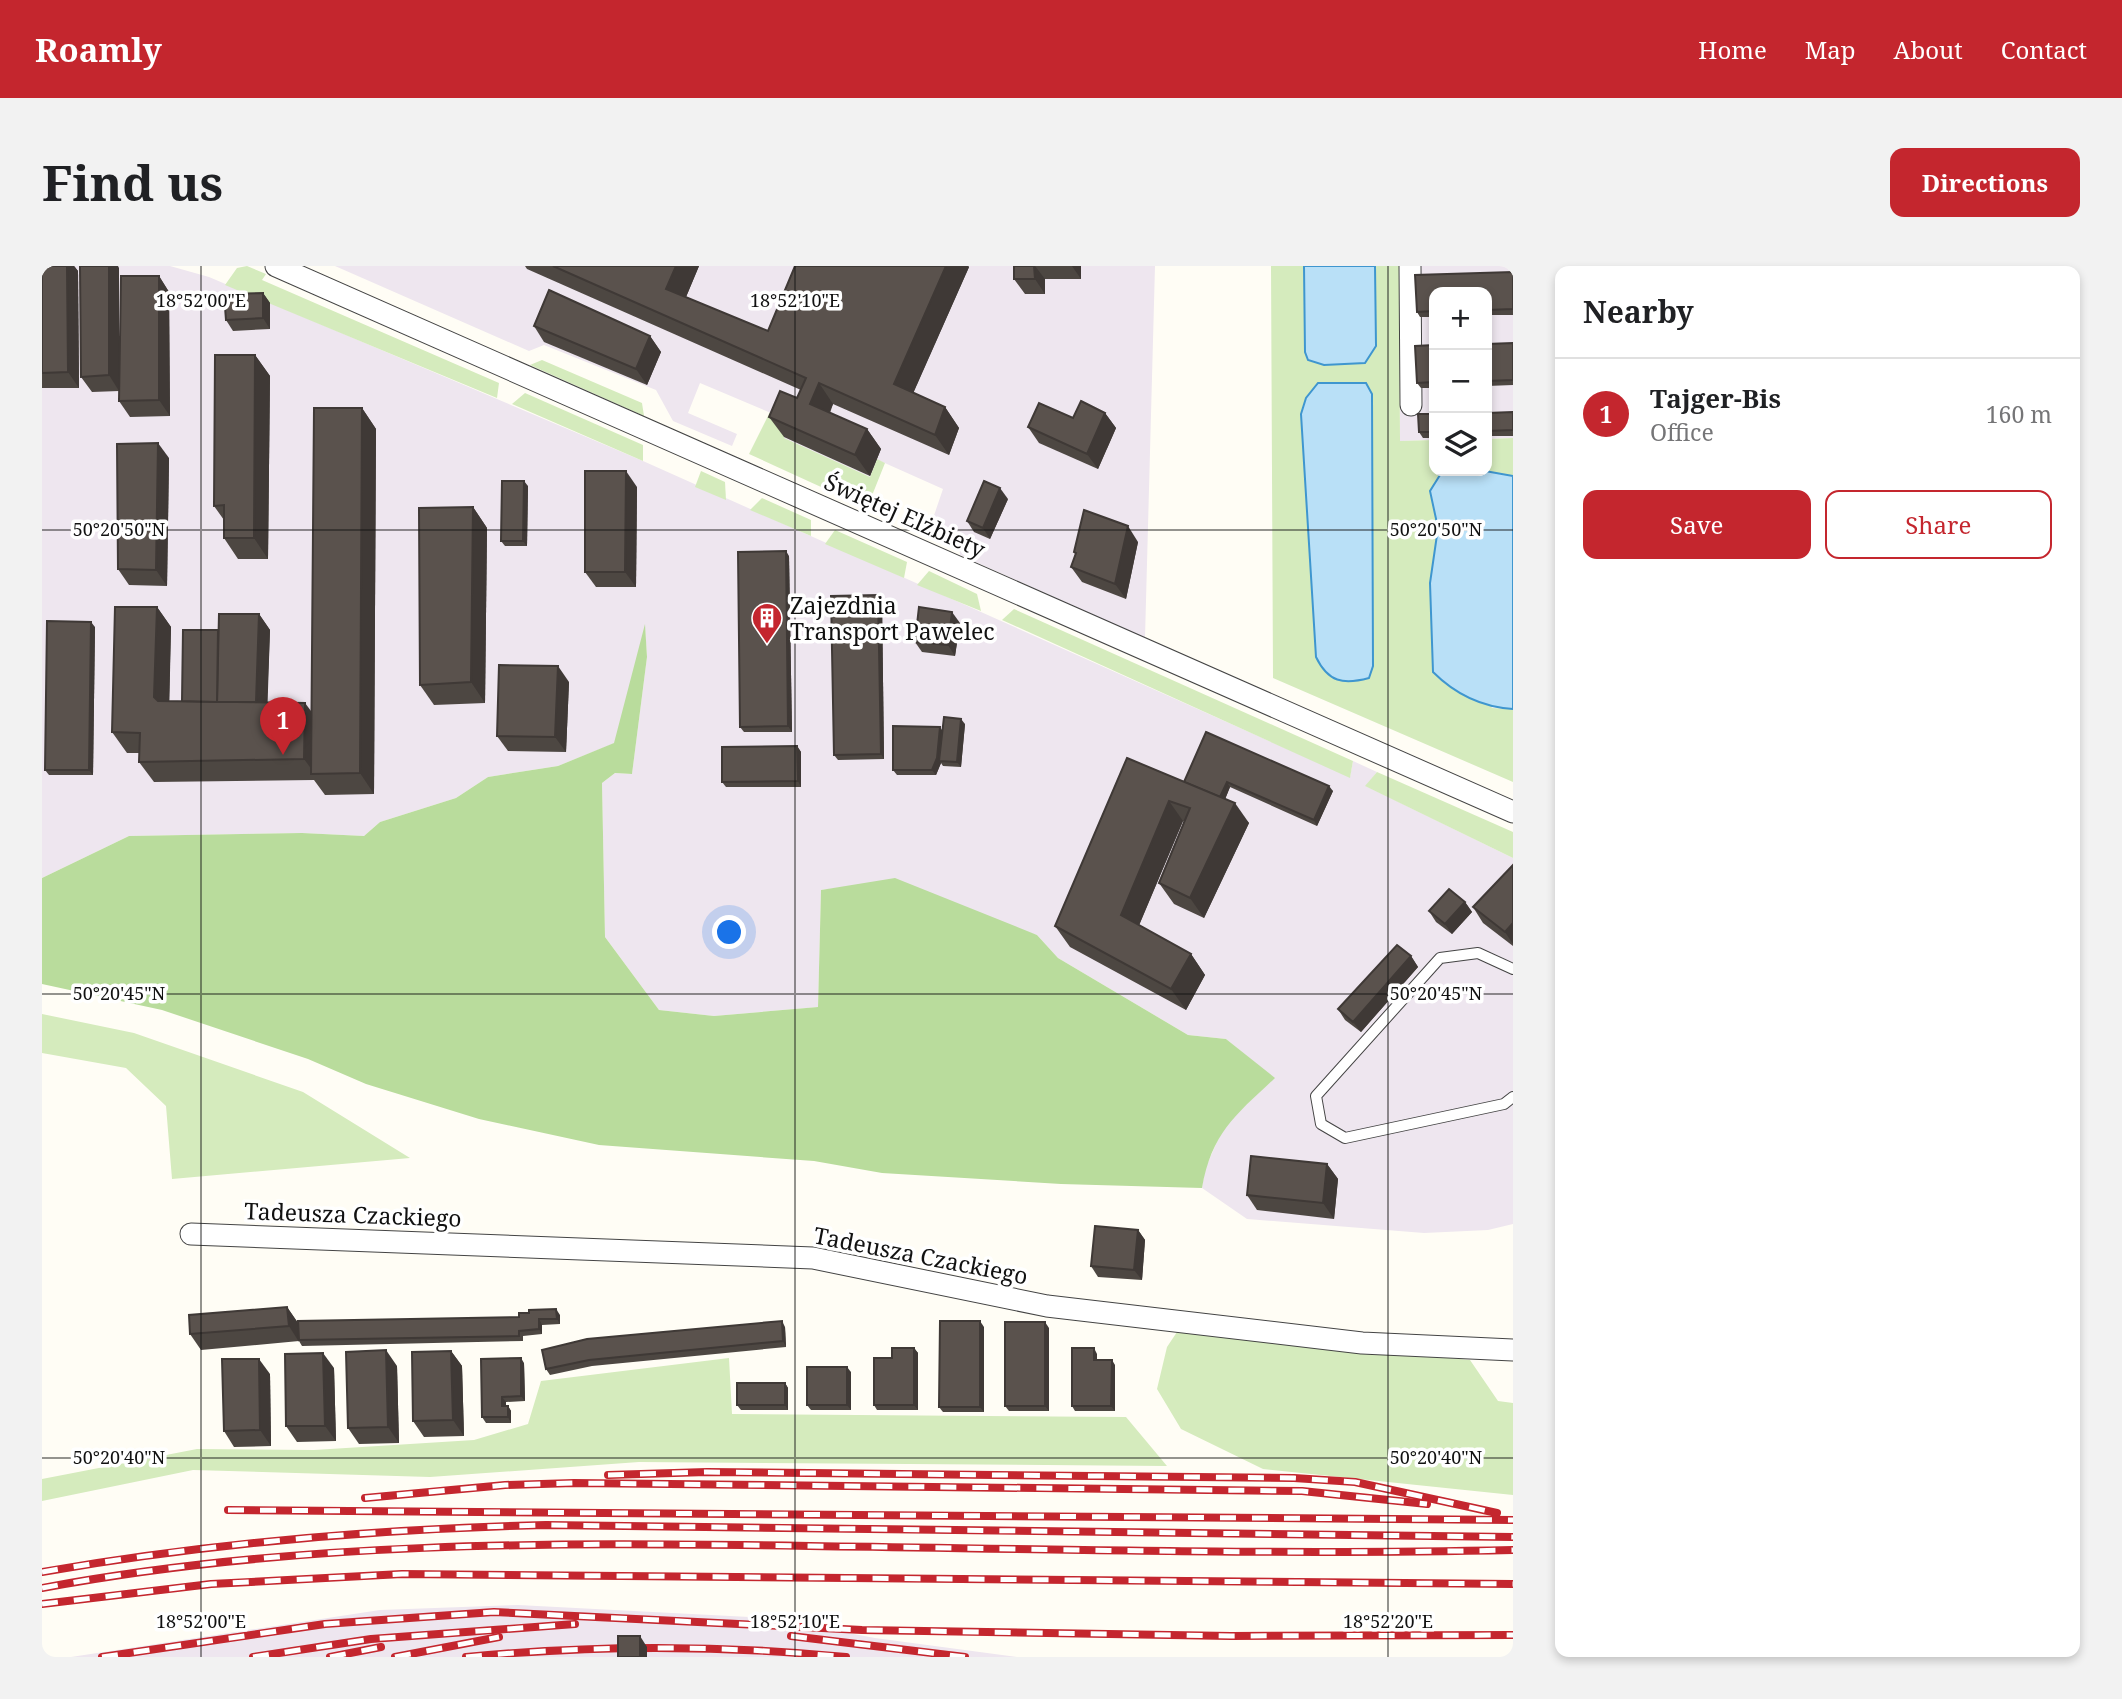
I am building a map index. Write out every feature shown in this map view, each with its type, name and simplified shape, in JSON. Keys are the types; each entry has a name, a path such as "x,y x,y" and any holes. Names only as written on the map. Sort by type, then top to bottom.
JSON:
{"street":[{"name":"Świętej Elżbiety","path":"276,266 1513,812"},
{"path":"1410,266 1411,405"},
{"name":"Tadeusza Czackiego","path":"191,1234 813,1258 1047,1306 1362,1343 1513,1350"}],"lane":[{"path":"1513,969 1478,953 1440,958 1316,1097 1321,1124 1345,1138 1504,1104 1513,1097"}],"shaded area":[{"path":"42,266 170,266 209,277 643,461 1350,777 1353,761 1377,772 1366,786 1513,858 1513,1224 1488,1230 1424,1233 1247,1219 1202,1188 1205,1169 1224,1126 1274,1078 1226,1039 1188,1035 1058,958 1037,935 860,885 821,890 818,1007 714,1016 659,1010 605,937 602,783 615,773 632,774 647,657 645,627 615,743 558,766 488,777 456,798 380,822 364,836 302,833 129,836 42,878"},
{"path":"335,266 1155,266 1145,638 960,555 959,544 929,530 943,489 878,460 870,477 783,438 790,421 700,383 688,413 737,434 732,446 673,421 656,390 544,345 529,351"},
{"path":"1399,266 1513,266 1513,438 1492,439 1492,287 1429,287 1429,440 1400,441"},
{"path":"518,1605 768,1618 875,1638 1017,1657 71,1657 380,1610"}],"green space":[{"path":"247,266 266,274 262,280 499,383 497,398 225,285 237,268"},
{"path":"1271,266 1304,266 1305,352 1376,346 1375,266 1399,266 1400,441 1429,440 1429,476 1439,476 1430,491 1438,528 1430,583 1492,708 1513,709 1513,782 1273,678","holes":["1372,394 1373,666 1316,657 1301,414"]},
{"path":"542,360 642,403 644,416 530,365"},
{"path":"525,393 643,445 643,461 512,404"},
{"path":"770,412 790,420 784,438 870,477 877,459 885,463 867,508 749,454"},
{"path":"1513,438 1513,476 1492,472 1492,439"},
{"path":"701,471 725,482 726,500 695,487"},
{"path":"762,498 811,520 811,536 750,510"},
{"path":"835,530 907,562 904,578 825,544"},
{"path":"929,571 977,594 981,611 917,585"},
{"path":"1014,609 1353,761 1350,778 1002,620"},
{"path":"645,624 647,657 632,774 615,773 602,783 605,937 659,1010 714,1016 818,1007 821,890 895,878 1037,935 1058,958 1188,1035 1226,1039 1275,1078 1237,1114 1219,1138 1206,1169 1202,1188 1061,1184 882,1173 814,1161 599,1145 479,1119 366,1084 308,1059 162,1010 42,984 42,878 129,836 302,833 364,836 380,822 456,798 488,777 558,766 614,743"},
{"path":"1377,772 1513,832 1513,858 1365,786"},
{"path":"42,1014 134,1033 303,1092 410,1158 172,1179 166,1106 126,1068 42,1053"},
{"path":"1177,1332 1470,1360 1498,1401 1513,1403 1513,1495 1263,1469 1181,1429 1157,1389 1167,1347"},
{"path":"729,1358 732,1414 1126,1417 1167,1466 639,1462 430,1477 193,1470 42,1501 42,1479 197,1449 314,1450 474,1440 528,1424 541,1381"}],"water":[{"path":"1304,266 1375,266 1376,346 1365,363 1324,365 1308,360 1305,352"},
{"path":"1318,383 1366,383 1372,394 1373,666 1369,678 1351,681 1331,676 1316,657 1301,414 1306,398"},
{"path":"1492,472 1513,476 1513,709 1469,698 1450,687 1433,672 1430,583 1438,528 1430,491 1439,476 1492,476"}],"building":[{"path":"42,266 67,266 68,372 42,373"},
{"path":"80,266 109,266 109,375 81,377"},
{"path":"553,266 676,266 666,289 768,331 795,266 946,266 894,384 945,407 935,435 819,383 810,404 867,429 855,455 769,417 780,391 797,398 806,378"},
{"path":"1014,266 1034,266 1035,279 1014,279"},
{"path":"1513,272 1513,309 1492,310 1492,287 1429,287 1429,311 1417,312 1415,275"},
{"path":"121,276 159,276 159,400 119,401"},
{"path":"549,290 650,336 636,369 534,326"},
{"path":"263,293 263,318 226,320 224,294"},
{"path":"1513,343 1513,380 1492,381 1492,344"},
{"path":"1429,345 1429,382 1417,383 1415,346"},
{"path":"215,355 255,355 254,538 224,538 224,505 214,506"},
{"path":"1081,401 1105,413 1087,454 1028,427 1039,403 1073,418"},
{"path":"314,408 362,408 360,773 311,774"},
{"path":"1513,412 1513,430 1492,431 1492,413"},
{"path":"1418,414 1429,414 1429,432 1419,432"},
{"path":"158,443 156,570 118,569 117,444"},
{"path":"585,471 626,471 625,572 585,572"},
{"path":"502,481 524,481 523,541 501,541"},
{"path":"984,481 1000,488 983,528 967,521"},
{"path":"473,507 471,682 420,685 419,508"},
{"path":"1084,510 1128,526 1115,584 1071,567"},
{"name":"Zajezdnia Transport Pawelec","path":"786,551 788,726 740,727 738,552"},
{"path":"878,595 881,754 834,755 831,596"},
{"path":"115,607 157,607 154,697 158,701 305,703 304,759 139,762 140,733 112,732"},
{"path":"919,607 952,612 948,645 915,642"},
{"path":"219,614 259,614 256,702 217,702"},
{"path":"47,621 91,622 89,770 45,770"},
{"path":"183,630 218,630 217,702 182,701"},
{"path":"499,665 558,666 555,737 497,736"},
{"path":"944,717 961,719 957,762 939,761"},
{"path":"893,726 940,727 937,758 932,770 893,770"},
{"path":"1206,732 1329,786 1314,820 1227,782 1220,797 1184,782"},
{"path":"797,746 798,781 722,782 722,747"},
{"path":"1127,758 1235,803 1190,898 1159,883 1190,808 1169,801 1121,915 1191,954 1171,989 1055,926"},
{"path":"1513,865 1513,923 1505,932 1473,907"},
{"path":"1449,889 1465,902 1445,924 1429,911"},
{"path":"1397,945 1411,956 1353,1022 1338,1009"},
{"path":"1251,1156 1327,1164 1323,1203 1247,1195"},
{"path":"1095,1226 1138,1230 1134,1270 1091,1266"},
{"path":"287,1307 289,1326 190,1334 189,1315"},
{"path":"556,1309 557,1319 539,1319 539,1329 519,1331 519,1336 299,1340 298,1321 519,1317 519,1313 529,1313 529,1310"},
{"path":"782,1321 783,1341 589,1360 546,1369 542,1350 587,1339"},
{"path":"940,1321 980,1321 980,1407 939,1407"},
{"path":"1005,1322 1045,1322 1045,1406 1005,1406"},
{"path":"892,1348 914,1348 914,1405 874,1405 874,1358 892,1358"},
{"path":"1072,1348 1094,1348 1094,1360 1112,1360 1111,1406 1072,1406"},
{"path":"386,1350 388,1427 348,1428 346,1352"},
{"path":"451,1351 453,1420 413,1421 412,1352"},
{"path":"323,1353 325,1426 286,1426 285,1354"},
{"path":"521,1358 521,1396 502,1397 502,1406 508,1406 508,1417 482,1417 481,1359"},
{"path":"222,1359 259,1359 260,1430 224,1431"},
{"path":"807,1367 847,1367 847,1405 807,1405"},
{"path":"737,1383 785,1383 785,1405 737,1405"},
{"path":"618,1636 640,1636 640,1657 618,1657"}],"railway":[{"path":"608,1475 707,1472 1294,1478 1355,1482 1497,1513"},
{"path":"365,1498 505,1485 574,1483 1302,1491 1427,1504"},
{"path":"228,1510 1513,1520"},
{"path":"42,1572 167,1553 293,1539 546,1525 1513,1537"},
{"path":"42,1588 233,1561 328,1553 521,1545 1249,1552 1513,1550"},
{"path":"42,1604 211,1584 402,1574 1513,1584"},
{"path":"102,1657 325,1624 494,1612 862,1630 1231,1636 1513,1635"},
{"path":"253,1657 371,1639 575,1624"},
{"path":"791,1636 965,1657"},
{"path":"395,1657 499,1637"},
{"path":"330,1657 381,1647"},
{"path":"466,1657 561,1650 656,1648 751,1650 846,1657"}],"place":[{"name":"Zajezdnia Transport Pawelec","path":"767,645"},
{"name":"Tajger-Bis","path":"283,755"}]}
